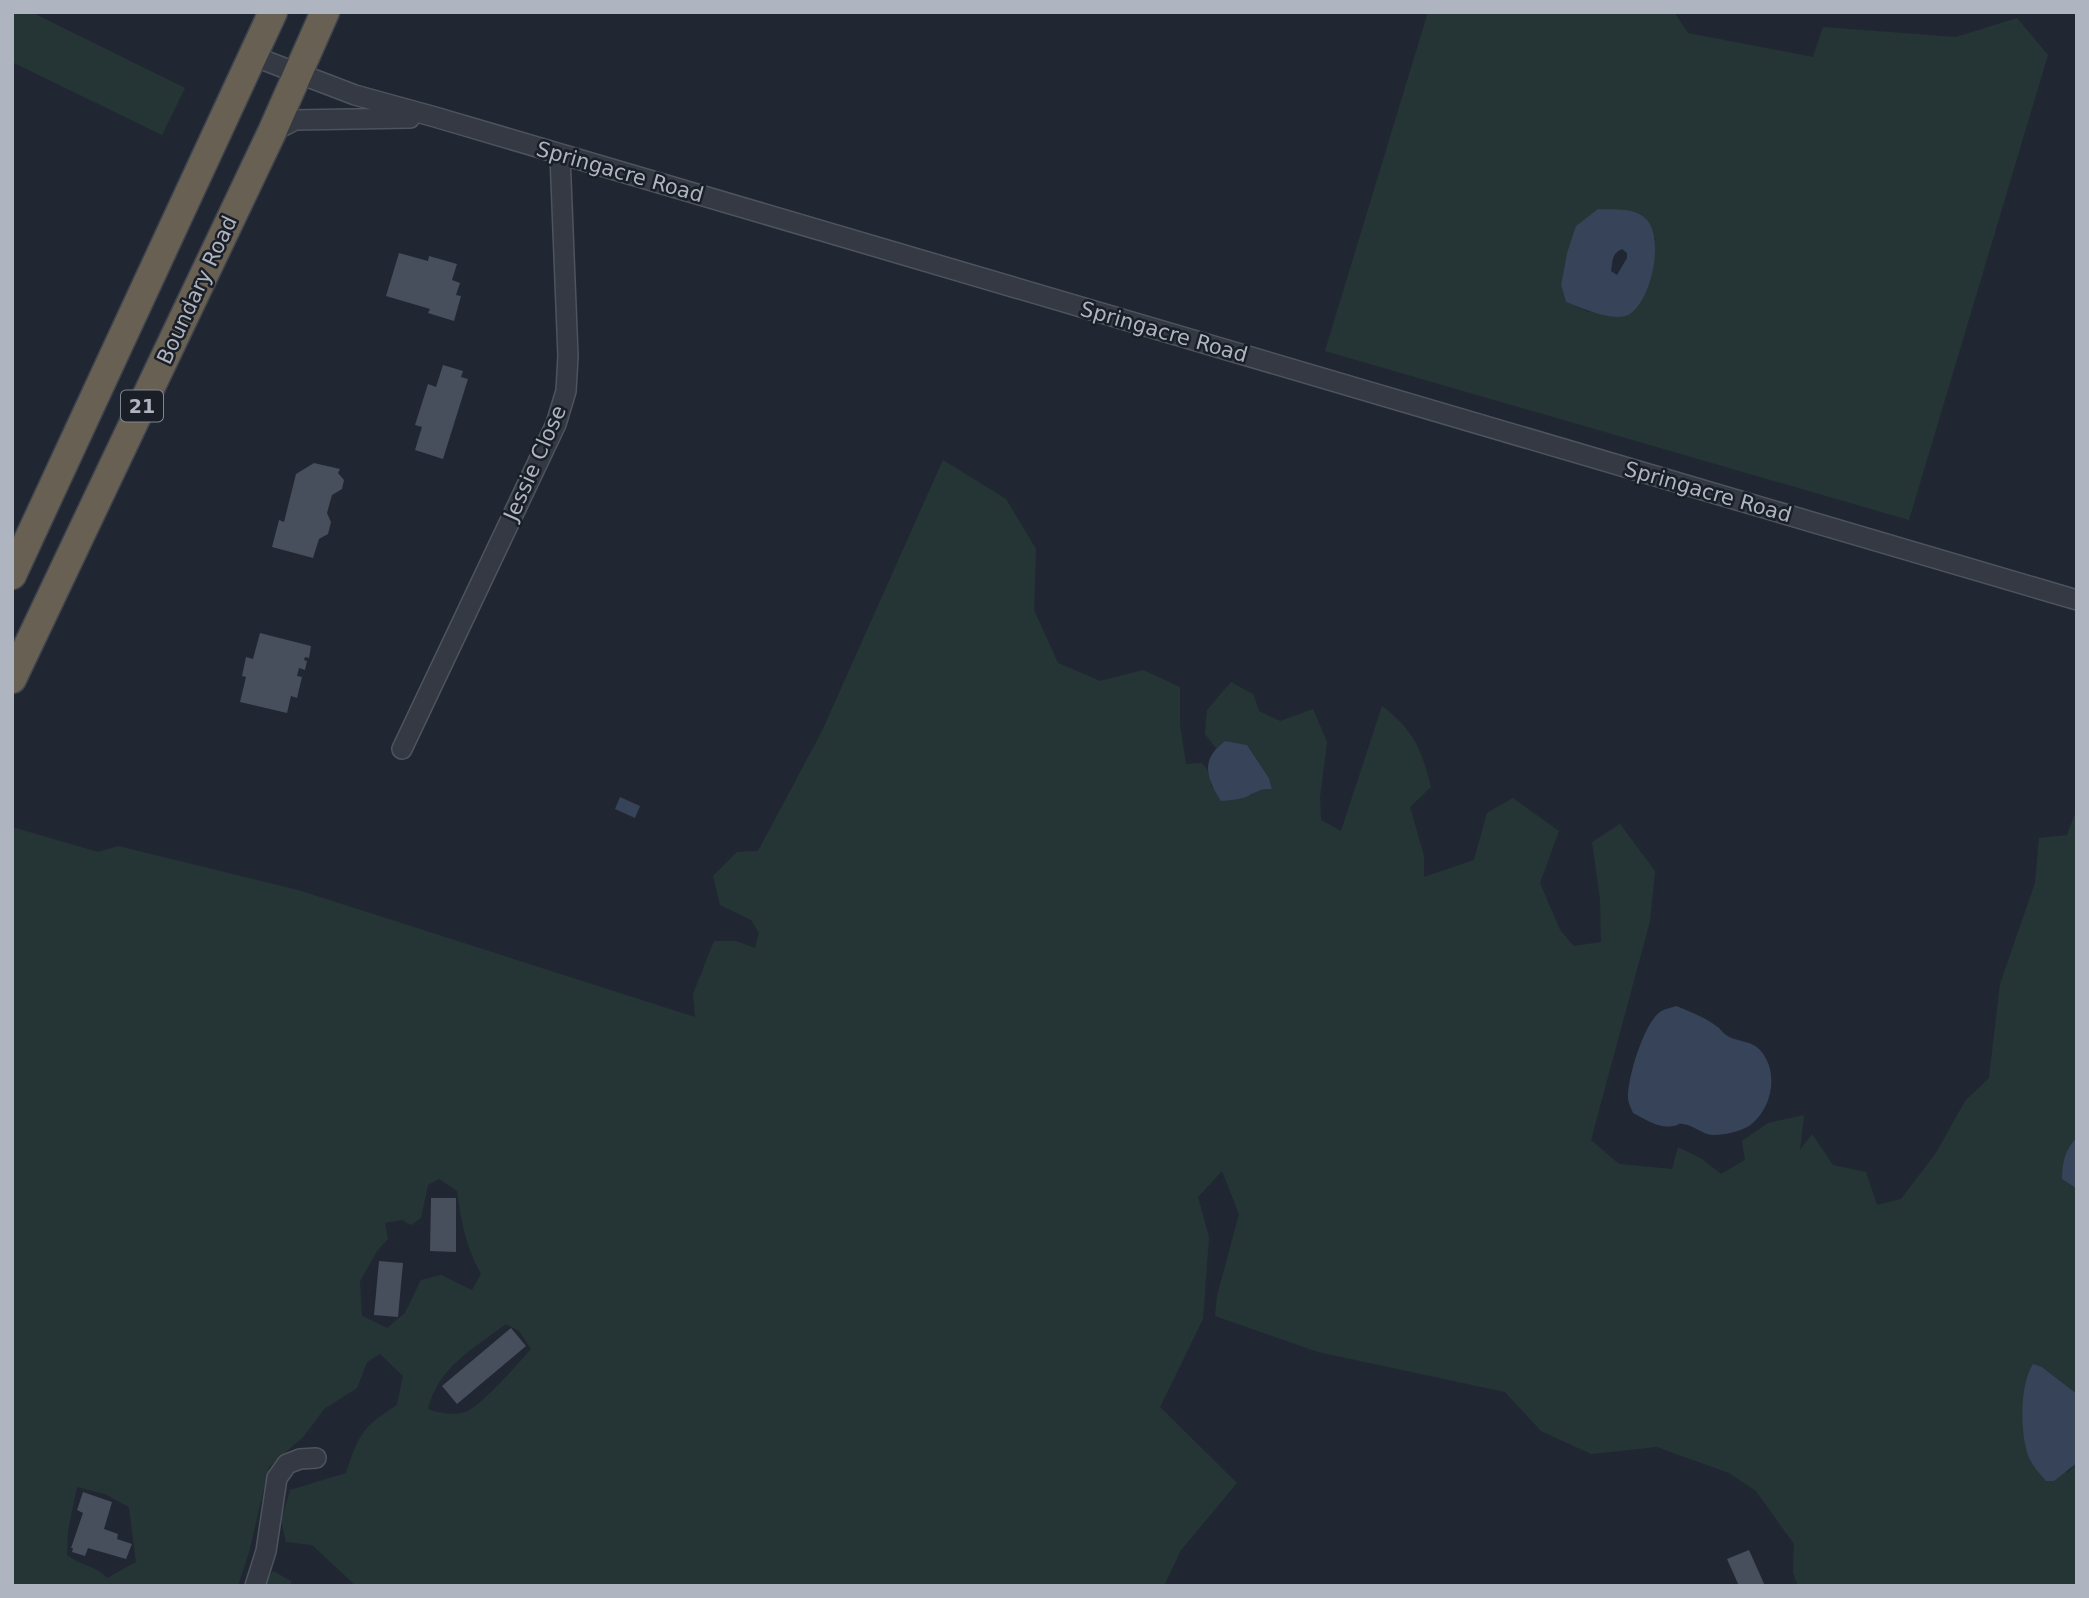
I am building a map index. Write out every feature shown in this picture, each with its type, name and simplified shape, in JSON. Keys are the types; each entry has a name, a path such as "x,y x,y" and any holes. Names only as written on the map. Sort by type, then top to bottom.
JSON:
{"highway":[{"name":"21","path":"12,575 273,12"},
{"name":"Boundary Road","path":"12,679 272,132 325,12"}],"street":[{"name":"Springacre Road","path":"253,56 355,95 2077,600"},
{"path":"272,132 295,120 435,117"},
{"name":"Jessie Close","path":"402,749 556,424 566,391 568,356 560,155"},
{"path":"255,1586 266,1551 277,1478 287,1464 300,1459 316,1458"}],"shaded area":[{"path":"12,12 31,12 185,88 162,135 12,62"},
{"path":"1428,12 1674,12 1688,33 1813,57 1823,27 1956,37 2017,18 2048,55 1909,520 1325,351","holes":["1656,238 1613,316 1589,312 1566,302 1561,285 1567,253"]},
{"path":"943,460 1006,499 1036,549 1034,610 1058,663 1100,681 1143,670 1180,687 1180,725 1186,764 1202,763 1207,769 1212,787 1251,795 1260,789 1272,789 1269,778 1247,745 1225,741 1216,748 1205,734 1207,710 1231,682 1253,694 1259,711 1280,721 1313,709 1327,742 1320,797 1321,820 1341,831 1382,706 1402,724 1415,741 1431,787 1410,807 1424,856 1424,877 1474,860 1487,813 1513,798 1559,831 1540,883 1560,930 1574,946 1601,942 1600,899 1592,842 1620,824 1655,871 1650,921 1591,1140 1619,1164 1672,1169 1678,1147 1702,1159 1721,1174 1745,1160 1742,1141 1768,1123 1804,1115 1800,1150 1812,1134 1833,1165 1866,1172 1877,1205 1901,1199 1936,1153 1965,1101 1989,1078 2000,984 2035,883 2039,838 2067,835 2077,808 2077,1137 2065,1156 2062,1179 2077,1189 2077,1394 2042,1367 2067,1473 2077,1463 2077,1586 1798,1586 1793,1573 1794,1544 1756,1491 1729,1473 1657,1447 1591,1454 1541,1431 1505,1392 1318,1352 1215,1316 1217,1296 1239,1214 1222,1171 1198,1197 1209,1237 1203,1319 1160,1407 1237,1483 1181,1550 1164,1586 356,1586 312,1545 286,1542 281,1520 290,1490 346,1473 363,1433 397,1405 403,1376 380,1354 367,1362 357,1388 324,1409 304,1436 269,1467 238,1586 12,1586 12,827 98,852 118,846 298,890 695,1017 693,994 714,941 736,941 755,948 759,933 751,920 720,905 713,876 737,852 758,851 822,731","holes":["439,1179 457,1191 465,1234 481,1274 472,1290 441,1275 421,1280 405,1313 387,1328 362,1316 360,1281 377,1251 388,1239 385,1223 402,1220 411,1225 421,1218 428,1185","506,1324 519,1331 531,1349 494,1389 466,1412 450,1414 428,1409 433,1394 448,1370","77,1487 105,1494 129,1507 136,1562 107,1578 67,1555 68,1531"]},
{"path":"273,1571 291,1581 291,1586 262,1586"}],"water":[{"path":"1598,209 1635,212 1645,218 1651,227 1655,254 1653,269 1643,298 1628,315 1606,316 1566,302 1561,285 1576,226","holes":["1622,249 1627,253 1627,258 1617,275 1611,271 1614,256"]},
{"path":"1225,741 1247,745 1269,778 1272,789 1260,790 1240,799 1221,801 1208,769 1212,755"},
{"path":"620,797 640,806 635,818 615,809"},
{"path":"1676,1006 1698,1015 1730,1037 1756,1047 1766,1059 1770,1069 1771,1090 1763,1110 1749,1126 1731,1133 1713,1135 1683,1124 1668,1127 1658,1125 1633,1113 1628,1100 1628,1089 1633,1065 1643,1039 1648,1027 1660,1012"},
{"path":"2077,1137 2077,1189 2062,1179 2065,1156"},
{"path":"2033,1364 2042,1367 2077,1394 2077,1463 2054,1481 2046,1481 2033,1464 2024,1437 2023,1397 2028,1373"}],"building":[{"path":"399,253 428,261 429,256 457,264 452,280 460,283 456,295 461,296 454,321 428,313 430,309 386,296"},
{"path":"443,365 463,371 461,377 468,379 443,459 415,450 422,427 415,425 428,384 436,387"},
{"path":"314,463 340,469 338,473 344,480 342,489 332,495 327,513 331,522 328,534 319,539 313,558 272,547 279,520 284,522 296,474"},
{"path":"260,633 311,646 309,658 305,657 304,660 307,661 305,670 299,668 297,676 302,677 297,698 291,696 287,713 240,702 246,677 242,676 246,657 253,659"},
{"path":"431,1198 456,1198 456,1252 430,1251"},
{"path":"379,1261 403,1263 398,1317 374,1315"},
{"path":"511,1328 526,1346 457,1404 442,1386"},
{"path":"83,1492 112,1502 104,1529 118,1534 117,1539 132,1544 126,1559 88,1548 85,1556 72,1552 83,1513 77,1510"},
{"path":"1749,1550 1765,1586 1739,1586 1727,1559"}]}
